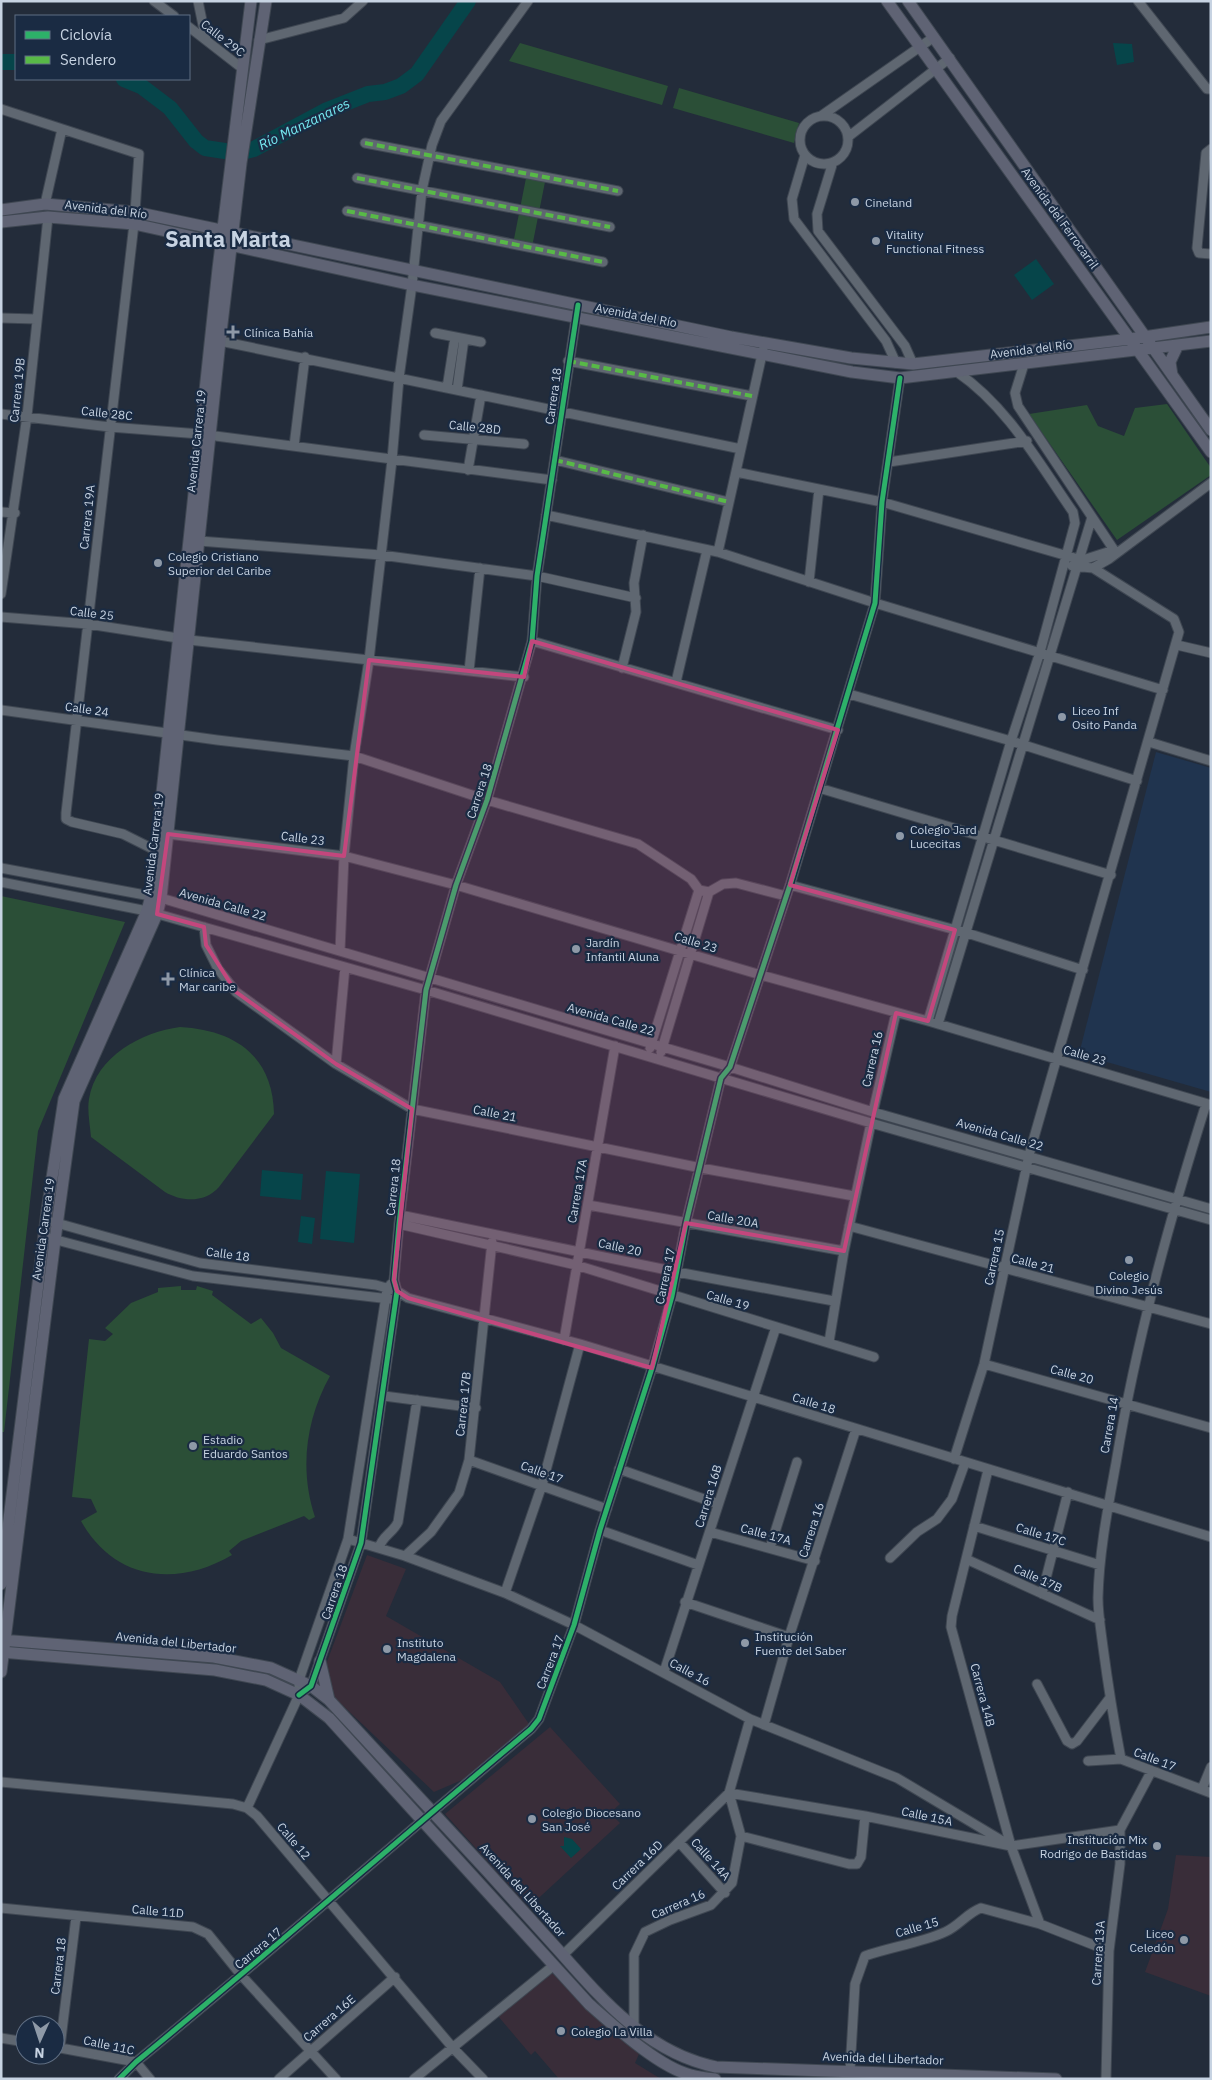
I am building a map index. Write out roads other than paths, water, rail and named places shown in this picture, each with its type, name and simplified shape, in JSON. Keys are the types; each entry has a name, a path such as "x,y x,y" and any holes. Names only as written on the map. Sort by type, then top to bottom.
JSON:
{"main road":[{"name":"Avenida Carrera 19","path":"245,97 243,69 251,1"},
{"name":"Avenida del Ferrocarril","path":"886,1 1211,452"},
{"name":"Avenida del Ferrocarril","path":"908,1 950,58 1143,337 1211,430"},
{"name":"Avenida Carrera 19","path":"1,1584 49,1238 57,1224 74,1100 152,912 168,834 174,734 236,162 245,97 268,4"},
{"name":"Avenida del Río","path":"1,210 45,204 134,212 578,305 851,358 896,363 913,364 1130,339 1211,327"},
{"name":"Avenida del Río","path":"1,222 48,217 134,224 412,285 852,372 900,378 1211,341"},
{"name":"Avenida Carrera 19","path":"184,639 199,541 205,435 220,341 226,245"},
{"path":"1172,377 1170,362 1178,345"},
{"name":"Avenida Carrera 19","path":"156,897 156,850 174,734"},
{"name":"Avenida Carrera 19","path":"1,1672 49,1238 46,1219 64,1099 152,912"},
{"name":"Avenida del Libertador","path":"3,1646 214,1657 271,1668 311,1686 329,1700 432,1811 598,1996 634,2028 668,2051 690,2061 716,2067 1056,2079"},
{"name":"Avenida del Libertador","path":"3,1646 215,1670 266,1680 299,1695 329,1718 589,2004 626,2037 689,2077 715,2079"},
{"path":"320,1661 329,1700"}],"street":[{"path":"154,1 173,15"},
{"path":"198,1 206,40"},
{"path":"260,40 344,18 363,1"},
{"path":"340,951 344,856 354,756 381,555 392,460 398,378 412,285 422,190 430,154 441,121 528,1"},
{"path":"1138,1 1207,89 1211,89"},
{"name":"Calle 29C","path":"190,28 243,69"},
{"path":"833,162 818,163 806,155 800,143 802,130 811,120 821,116 934,36"},
{"path":"848,137 950,58"},
{"path":"1,109 139,154 134,212"},
{"path":"821,116 828,116 842,124 848,137 845,152 833,162 817,214 818,231 904,346 913,364"},
{"path":"45,204 62,129"},
{"path":"366,142 618,192"},
{"path":"1211,149 1206,153 1197,248 1199,253 1211,254"},
{"path":"806,155 792,200 794,219 886,341 896,363"},
{"path":"357,178 610,227"},
{"path":"1200,207 1211,205"},
{"path":"347,211 603,262"},
{"name":"Carrera 19B","path":"1,594 15,513 48,217"},
{"name":"Carrera 19A","path":"134,224 66,819 123,834 156,850"},
{"name":"Carrera 18","path":"299,1695 311,1686 361,1543 384,1396 396,1295 394,1280 400,1219 426,990 456,885 487,800 524,677 532,642 537,576 568,361 578,305"},
{"path":"1,318 36,319"},
{"path":"435,333 481,342"},
{"path":"447,388 460,338"},
{"path":"457,390 460,338"},
{"path":"220,341 561,410 741,450"},
{"path":"718,552 765,342"},
{"path":"294,446 305,358"},
{"path":"568,361 752,396"},
{"path":"1024,364 1015,394 1016,402 1036,436 1116,551"},
{"path":"938,1024 1022,744 1075,524 1073,512 1002,411 979,388 957,372"},
{"path":"721,1078 730,1066 761,975 838,730 875,603 882,502 900,378"},
{"path":"468,470 481,395"},
{"name":"Calle 28C","path":"1,414 110,427 205,435 552,480"},
{"name":"Calle 28D","path":"424,435 524,444"},
{"path":"889,462 1024,442 1036,436"},
{"path":"555,460 730,502"},
{"path":"736,472 882,502 1093,568 1174,619 1180,632 1177,645 1211,653"},
{"path":"1093,568 1211,483"},
{"path":"809,582 819,489"},
{"path":"1,512 15,513"},
{"path":"546,515 718,552 875,603 1163,690"},
{"path":"928,1021 1011,741 1077,563 1092,517"},
{"path":"622,668 636,612 634,583 643,535"},
{"path":"199,541 381,555 537,576 636,598"},
{"path":"676,682 707,550"},
{"path":"1077,563 1116,551"},
{"path":"469,671 480,568"},
{"name":"Calle 25","path":"1,617 88,624 184,639 524,677"},
{"path":"532,642 838,730"},
{"name":"Carrera 15","path":"954,1459 984,1364 1029,1155 1177,645"},
{"path":"849,694 1022,744 1137,781"},
{"name":"Calle 24","path":"1,710 354,756 487,800 638,844 691,879 699,890"},
{"path":"1149,742 1211,761"},
{"path":"819,788 1111,875"},
{"name":"Calle 23","path":"168,834 344,856 456,885 761,975 928,1021 1208,1105"},
{"name":"Avenida Calle 22","path":"1,868 156,897 662,1048 730,1066 873,1112 1029,1155 1211,1209"},
{"name":"Avenida Calle 22","path":"1,882 152,912 426,990 870,1123 1211,1220"},
{"path":"648,1056 699,890 709,892 723,884 736,883 786,896"},
{"path":"790,885 967,932 1082,970"},
{"path":"658,1059 692,954 709,892"},
{"name":"Calle 21","path":"204,927 206,945 218,969 236,992 336,1064 412,1109 700,1168 854,1196"},
{"path":"336,1064 345,967"},
{"name":"Carrera 16","path":"873,1112 896,1013"},
{"name":"Carrera 17A","path":"564,1340 615,1046"},
{"name":"Carrera 17","path":"119,2079 136,2062 329,1902 421,1819 531,1729 539,1719 574,1625 600,1530 652,1368 672,1296 686,1223 721,1078"},
{"name":"Carrera 14","path":"1121,1759 1109,1699 1100,1620 1098,1599 1100,1565 1126,1402 1147,1306 1176,1198 1208,1105"},
{"path":"829,1342 834,1301 870,1123"},
{"name":"Calle 20A","path":"588,1205 844,1251"},
{"name":"Calle 18","path":"46,1219 57,1224 200,1263 376,1285 386,1294"},
{"path":"400,1219 491,1246 576,1265"},
{"name":"Calle 20","path":"400,1219 493,1234 677,1272 834,1301"},
{"name":"Calle 21","path":"849,1226 1211,1324"},
{"name":"Carrera 17B","path":"406,1556 431,1532 459,1493 469,1460 493,1234"},
{"name":"Calle 18","path":"49,1238 193,1276 396,1295 408,1298 580,1344 652,1368 753,1397 988,1470 1068,1492 1211,1537"},
{"name":"Calle 19","path":"576,1265 874,1357"},
{"name":"Carrera 18","path":"247,1808 299,1695 299,1680 348,1539 386,1294 394,1280"},
{"name":"Carrera 16B","path":"664,1672 685,1602 710,1532 776,1327"},
{"path":"505,1593 542,1486 580,1344"},
{"name":"Calle 20","path":"984,1364 1126,1402 1211,1428"},
{"path":"384,1396 476,1408"},
{"path":"379,1548 385,1536 395,1528 398,1522 417,1400"},
{"name":"Carrera 16","path":"764,1725 789,1638 856,1429"},
{"name":"Calle 17","path":"469,1460 607,1509"},
{"path":"770,1548 797,1462"},
{"path":"890,1558 917,1532 937,1519 952,1499 965,1463"},
{"path":"619,1469 718,1504"},
{"name":"Carrera 14B","path":"988,1470 952,1616 951,1627 1011,1846 1040,1924"},
{"path":"1042,1594 1068,1492"},
{"name":"Calle 17C","path":"974,1526 1100,1565"},
{"path":"600,1530 698,1565"},
{"name":"Calle 17A","path":"710,1532 815,1561"},
{"name":"Calle 16","path":"348,1539 406,1556 505,1593 574,1625 750,1719 897,1778 1011,1846"},
{"name":"Calle 17B","path":"966,1559 1100,1620"},
{"path":"685,1602 789,1638"},
{"path":"1037,1684 1067,1741 1072,1744 1077,1741 1109,1699"},
{"path":"725,1893 732,1883 741,1836 729,1792 750,1719"},
{"name":"Calle 17","path":"1088,1761 1121,1759 1151,1772 1211,1793"},
{"path":"1202,1789 1211,1767"},
{"path":"1120,1830 1151,1772"},
{"path":"1,1782 234,1804 247,1808"},
{"name":"Calle 15A","path":"729,1792 865,1816 1011,1846 1120,1830"},
{"name":"Carrera 16D","path":"563,1955 729,1792"},
{"name":"Calle 12","path":"247,1808 257,1816 454,2048 483,2079"},
{"path":"741,1836 850,1864 857,1864 861,1857 865,1816"},
{"name":"Carrera 13A","path":"1106,2079 1109,1951 1120,1864 1120,1830"},
{"name":"Calle 14A","path":"679,1842 725,1893"},
{"name":"Carrera 16","path":"634,2028 634,1955 645,1932 670,1920 711,1905 725,1893"},
{"name":"Calle 11D","path":"1,1908 193,1927 208,1934 241,1976 336,2079"},
{"name":"Calle 15","path":"850,2071 855,1984 865,1956 947,1932 974,1910 980,1908 1040,1924 1109,1951"},
{"name":"Carrera 18","path":"62,2015 76,1916"},
{"path":"414,2079 553,1966"},
{"name":"Carrera 16E","path":"279,2079 395,1977"},
{"path":"1,2038 15,2040"},
{"name":"Calle 11C","path":"65,2048 136,2062 150,2079"},
{"path":"689,2077 690,2061"}],"waterway":[{"name":"Río Manzanares","path":"126,80 141,86 170,108 196,141 205,148 238,153 254,149 325,111 368,94 385,92 401,86 417,74 468,1"},
{"name":"Río Manzanares","path":"1,62 15,62"}],"place":[{"name":"Cineland","path":"855,202"},
{"name":"Vitality Functional Fitness","path":"876,241"},
{"name":"Clínica Bahía","path":"233,332"},
{"name":"Colegio Cristiano Superior del Caribe","path":"158,563"},
{"name":"Liceo Inf Osito Panda","path":"1062,717"},
{"name":"Colegio Jard Lucecitas","path":"900,836"},
{"name":"Jardín Infantil Aluna","path":"576,949"},
{"name":"Clínica Mar caribe","path":"168,979"},
{"name":"Colegio Divino Jesús","path":"1129,1260"},
{"name":"Estadio Eduardo Santos","path":"193,1446"},
{"name":"Institución Fuente del Saber","path":"745,1643"},
{"name":"Instituto Magdalena","path":"387,1649"},
{"name":"Colegio Diocesano San José","path":"532,1819"},
{"name":"Institución Mix Rodrigo de Bastidas","path":"1157,1846"},
{"name":"Liceo Celedón","path":"1184,1940"},
{"name":"Colegio La Villa","path":"561,2031"}],"district":[{"name":"Santa Marta","path":"228,238"}]}
